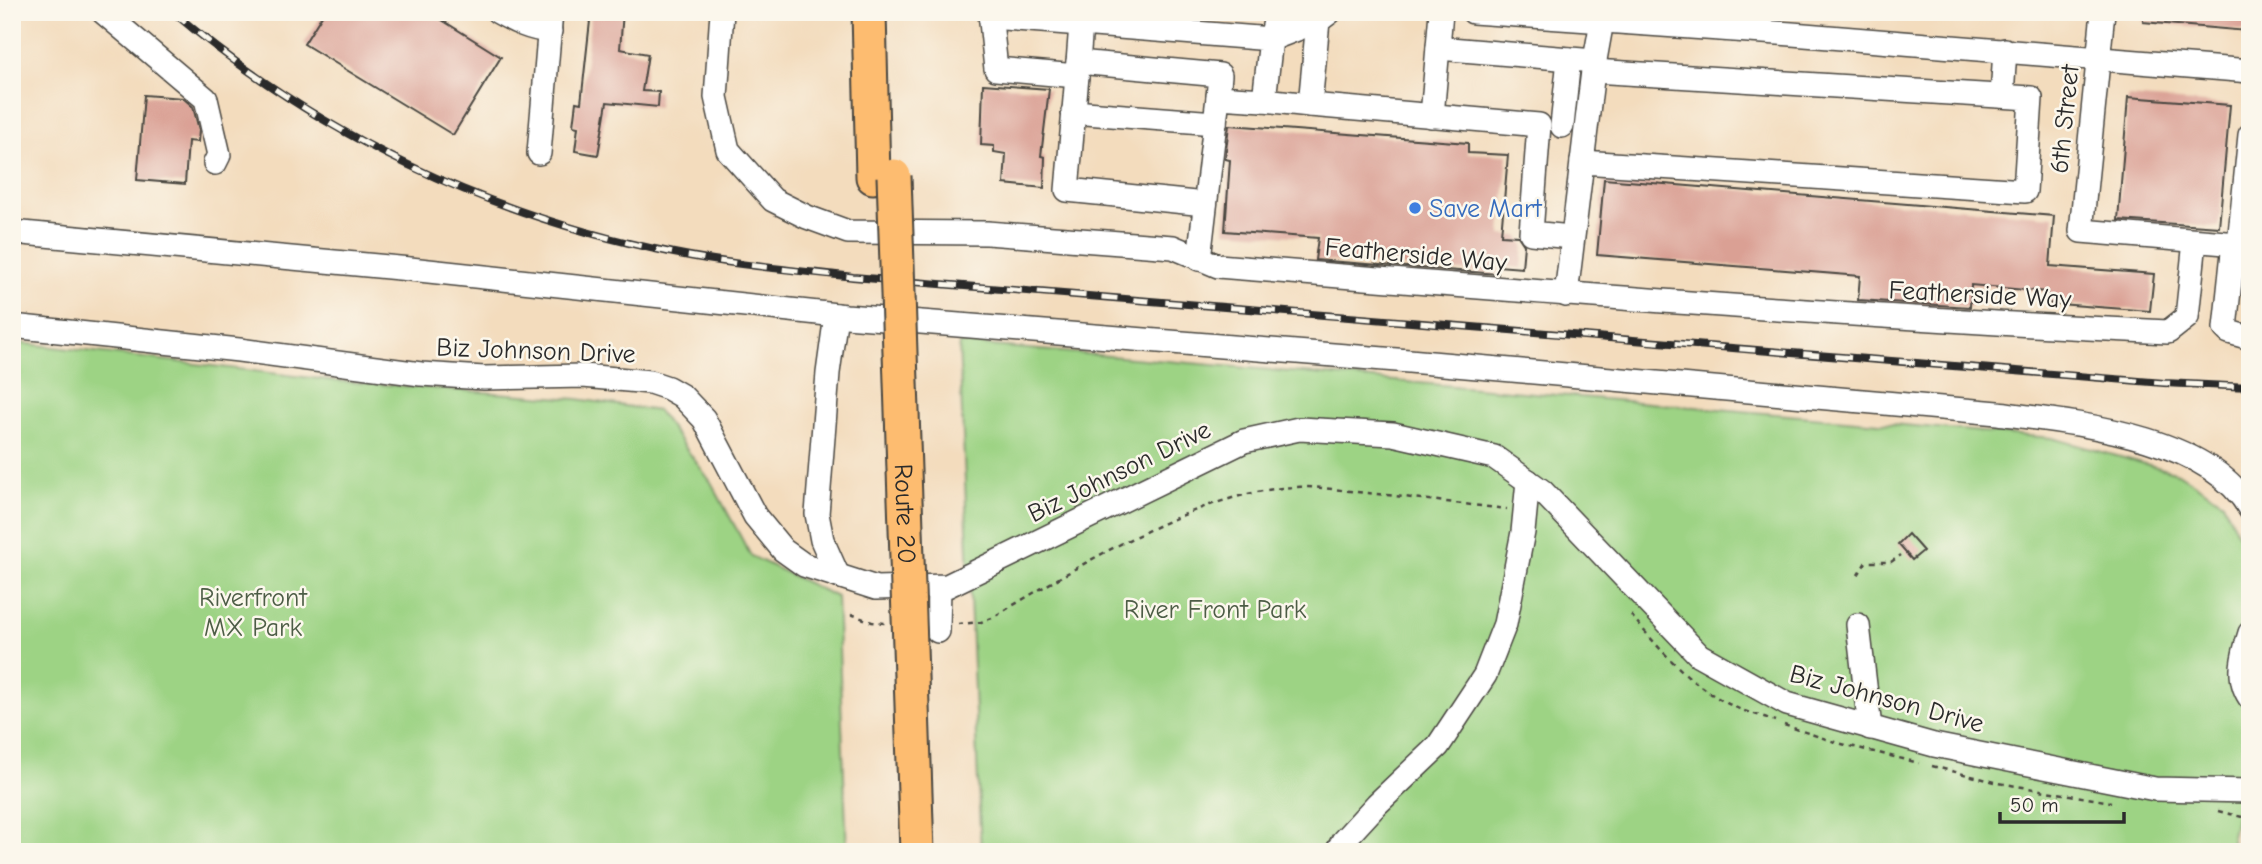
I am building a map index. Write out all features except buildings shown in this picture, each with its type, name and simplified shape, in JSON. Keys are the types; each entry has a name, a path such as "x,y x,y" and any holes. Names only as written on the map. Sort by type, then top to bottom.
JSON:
{"highway":[{"path":"869,12 884,176"},
{"path":"884,176 889,12"},
{"name":"Route 20","path":"884,176 897,852"},
{"name":"Route 20","path":"884,176 917,852"}],"street":[{"path":"103,12 206,99 219,155 215,163"},
{"path":"498,12 534,30 550,22"},
{"name":"Featherside Way","path":"722,12 716,97 728,150 773,200 807,217 848,232 986,233 1173,247 1218,266 1566,295 1940,321 2168,332 2188,317 2195,241"},
{"path":"1264,100 1277,12"},
{"path":"1432,116 1441,12"},
{"path":"1473,12 1602,21 1793,23 2005,50 2250,71"},
{"name":"6th Street","path":"2102,12 2081,231 2195,241"},
{"path":"1199,259 1220,75 1077,69 996,69 990,15 1271,39 1321,15"},
{"path":"1310,105 1321,15"},
{"path":"1566,295 1585,128 1602,21"},
{"path":"539,153 550,22"},
{"path":"1081,24 1067,190 1205,204"},
{"path":"1438,48 1569,59 1594,66 2031,98 2025,191 1581,162"},
{"path":"2002,96 2005,50"},
{"path":"1562,126 1569,59"},
{"path":"1218,97 1585,128"},
{"path":"1073,112 1215,123"},
{"path":"1539,125 1531,233 1571,237"},
{"path":"2250,135 2241,244 2225,328 2229,332 2250,338"},
{"path":"12,232 370,264 836,315 1998,413 2088,427 2181,453 2214,472 2231,486 2250,509"},
{"path":"2195,241 2241,244"},
{"path":"836,315 828,373 817,514 822,540 838,576"},
{"name":"Biz Johnson Drive","path":"12,326 163,341 433,375 484,378 583,376 650,382 682,396 704,419 744,498 767,533 783,550 804,565 876,588 947,586 1244,441 1299,429 1394,434 1494,457 1542,491 1699,655 1787,704 1934,745 2155,789 2250,791"},
{"path":"1337,852 1377,804 1438,746 1485,675 1505,624 1525,514 1528,481"},
{"path":"938,628 939,587"},
{"path":"1858,625 1870,728"},
{"path":"2250,633 2241,671 2244,687 2250,698"}],"path":[{"path":"938,628 992,618 1120,545 1204,508 1245,494 1291,487 1316,487 1505,509 1525,514"},
{"path":"1858,575 1866,562 1891,562 1901,555"},
{"path":"1630,613 1679,667 1718,698 1740,709 1817,737 1966,775 2071,797 2120,803"},
{"path":"851,614 872,622 886,623"},
{"path":"2217,810 2250,819"}],"green space":[{"name":"Riverfront MX Park","path":"12,342 337,381 577,399 658,411 711,482 751,556 837,597 847,852 12,852"},
{"name":"River Front Park","path":"959,343 2052,438 2178,473 2223,502 2246,552 2250,577 2250,745 2229,852 981,852"}],"railway":[{"path":"173,12 228,56 286,96 346,133 408,165 472,193 538,217 605,237 696,257 853,277 2164,383 2250,387"}],"place":[{"name":"Save Mart","path":"1415,208"}]}
